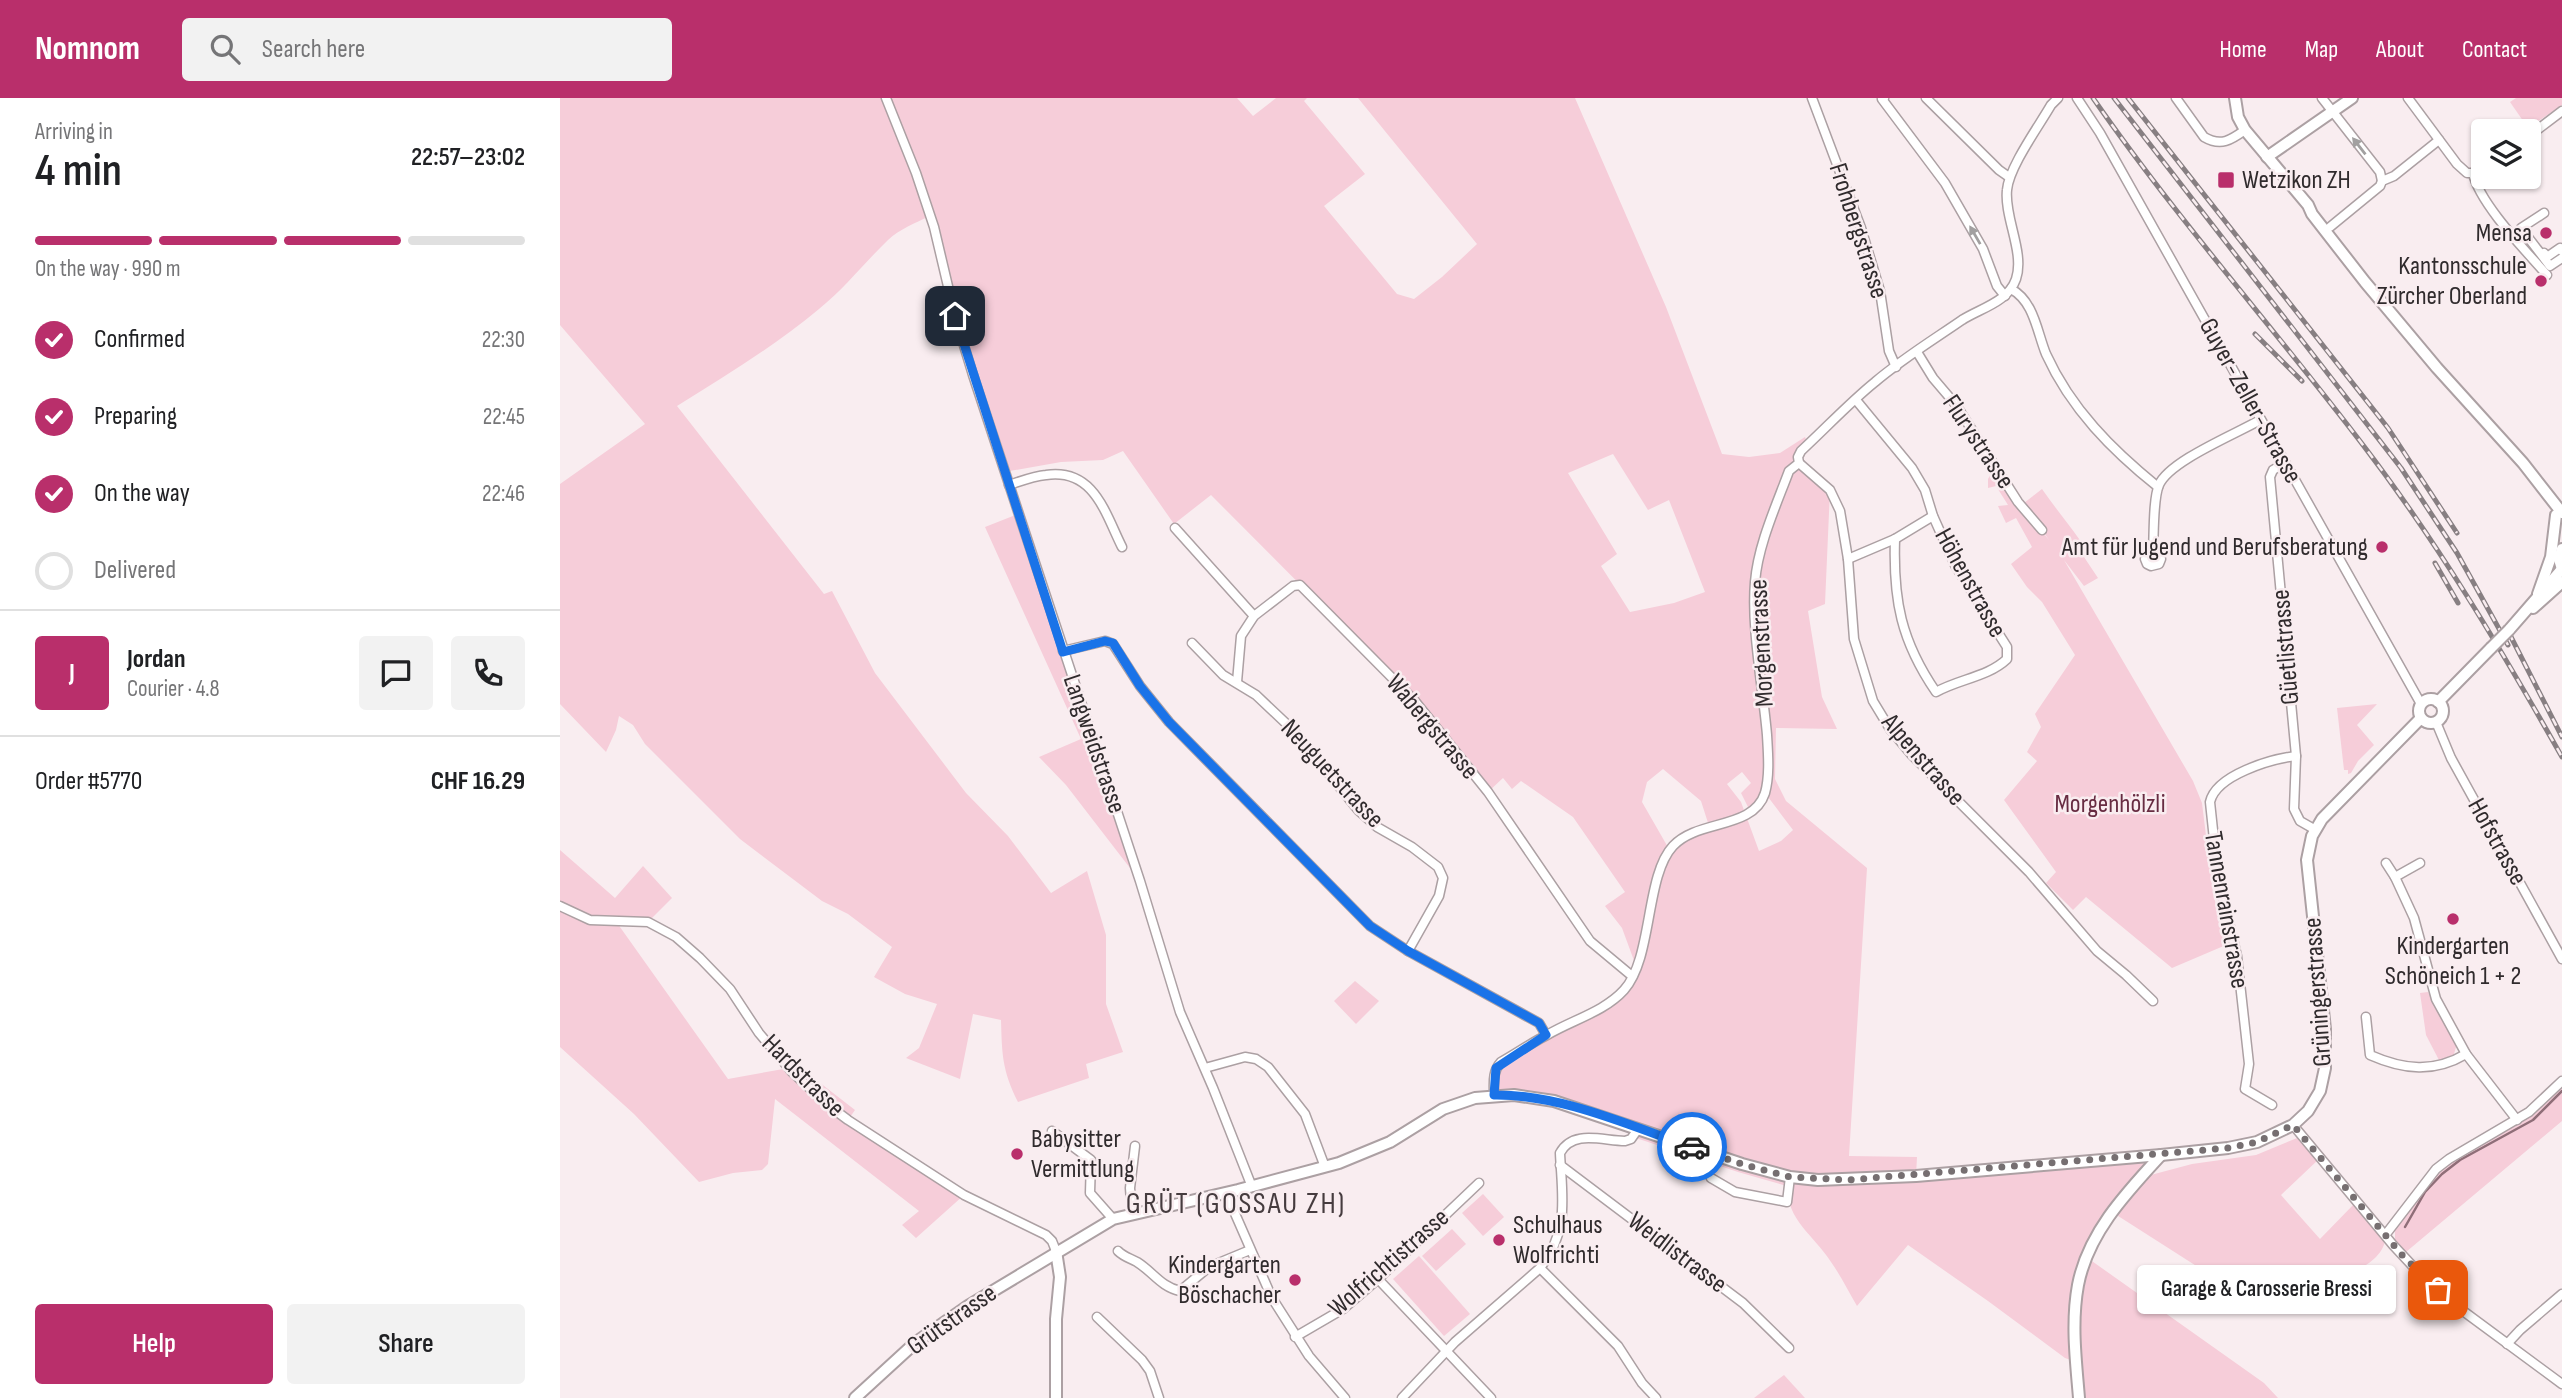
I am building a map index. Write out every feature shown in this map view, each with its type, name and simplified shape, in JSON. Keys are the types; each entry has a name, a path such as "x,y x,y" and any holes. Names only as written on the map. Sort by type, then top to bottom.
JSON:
{"main road":[{"path":"2235,98 2238,117 2267,158 2308,205 2324,230 2387,309 2523,463"},
{"path":"2267,158 2352,98"},
{"path":"2308,205 2318,211 2434,354 2500,426 2559,514 2562,528"},
{"path":"2540,598 2559,514"},
{"path":"2438,702 2540,598 2562,569 2559,559 2562,549"},
{"path":"2540,598 2562,582"},
{"path":"2540,598 2562,592"},
{"path":"2429,700 2438,702 2443,712 2436,722 2427,722 2421,718 2421,704 2429,700"},
{"name":"Grüningerstrasse","path":"1056,1251 1113,1219 1252,1187 1372,1151 1452,1105 1494,1095 1554,1101 1742,1164 1790,1177 1848,1180 2161,1155 2245,1145 2269,1138 2293,1125 2315,1102 2326,1068 2325,1029 2307,860 2315,829 2342,797 2421,718"},
{"path":"2079,1398 2074,1313 2082,1268 2088,1252 2117,1205 2161,1155"},
{"path":"1056,1251 1060,1278 1056,1320 1056,1398"},
{"name":"Grütstrasse","path":"855,1398 915,1343 1056,1251"}],"street":[{"name":"Langweidstrasse","path":"886,98 930,215 955,316 1140,881 1180,1012 1252,1187"},
{"name":"Frohbergstrasse","path":"1812,98 1861,228 1880,291 1889,351 1896,367"},
{"path":"1884,98 1882,99 1945,183 1983,248 1997,286 2025,299 2054,371 2086,419 2119,456 2158,487"},
{"path":"1926,98 2009,177"},
{"path":"2008,292 2016,278 2018,266 2006,199 2009,177 2051,105 2058,98"},
{"name":"Guyer-Zeller-Strasse","path":"2077,98 2101,133 2421,704"},
{"path":"2176,98 2204,137 2211,141 2227,142 2245,130"},
{"path":"2322,98 2380,172 2382,181 2380,186 2353,210 2330,227"},
{"path":"2408,98 2462,170 2471,172"},
{"path":"2541,126 2562,111"},
{"path":"2382,181 2394,176 2440,140"},
{"path":"2479,189 2508,230 2547,275"},
{"path":"2562,251 2560,248 2547,257 2525,227 2543,212 2521,228 2550,266 2562,258"},
{"name":"Morgenstrasse","path":"1494,1095 1496,1068 1546,1035 1599,1009 1623,991 1632,976 1642,947 1661,866 1669,850 1691,832 1751,813 1758,807 1765,793 1768,752 1755,609 1755,581 1761,551 1788,471 1799,463 1801,451 1896,367 2008,292"},
{"name":"Flurystrasse","path":"1917,352 1933,378 1956,405 2018,502 2042,530"},
{"name":"Höhenstrasse","path":"1856,400 1913,468 1925,490 1933,516 1955,565 2007,648 2007,659 1997,668 1950,684 1936,692 1917,662 1900,618 1895,594 1895,539"},
{"path":"2153,551 2158,487 2172,468 2260,419"},
{"name":"Alpenstrasse","path":"1799,463 1830,490 1840,512 1858,657 1873,701 1890,729 1911,754 2029,872 2096,951 2153,1001"},
{"name":"Güetlistrasse","path":"2285,463 2273,470 2270,483 2295,756 2295,813 2300,821 2315,829"},
{"path":"1009,485 1048,474 1078,477 1095,493 1122,547"},
{"name":"Höhenstrasse","path":"1847,559 1895,539 1933,516"},
{"path":"1175,528 1214,575 1254,616"},
{"name":"Wabergstrasse","path":"1237,682 1241,636 1254,616 1293,586 1300,585 1414,699 1488,792 1590,941 1632,976"},
{"path":"1063,652 1105,641 1113,643 1140,686 1169,722 1370,926 1408,951 1539,1023 1546,1035"},
{"name":"Neuguetstrasse","path":"1192,643 1223,675 1256,695 1293,730 1359,811 1377,827 1412,847 1438,867 1443,878 1439,896 1408,951"},
{"name":"Hofstrasse","path":"2436,722 2451,758 2562,959"},
{"name":"Tannenrainstrasse","path":"2272,1105 2245,1089 2249,1064 2237,956 2218,877 2210,802 2214,792 2226,782 2256,766 2295,756"},
{"path":"2386,863 2415,923 2431,989 2466,1054 2516,1120"},
{"path":"2395,877 2420,863"},
{"name":"Hardstrasse","path":"560,906 590,920 649,922 676,937 730,989 759,1033 792,1072 828,1105 964,1195 1046,1235 1056,1251"},
{"path":"2366,1017 2370,1055 2392,1065 2432,1068 2450,1063 2466,1054"},
{"path":"1205,1068 1245,1057 1256,1059 1268,1067 1305,1114 1325,1167"},
{"path":"2386,1234 2436,1169 2535,1107 2562,1081"},
{"path":"2293,1125 2402,1255 2430,1282 2455,1305 2562,1384"},
{"path":"1402,1398 1447,1352 1540,1268 1552,1252 1561,1227 1563,1210 1560,1153 1564,1145 1581,1138 1625,1141 1631,1139 1638,1129"},
{"path":"1052,1131 1091,1160 1090,1193 1113,1219"},
{"path":"1132,1213 1130,1188 1135,1146"},
{"name":"Weidlistrasse","path":"1560,1165 1743,1303 1788,1348"},
{"path":"1711,1178 1735,1192 1787,1202 1790,1177"},
{"name":"Wolfrichtistrasse","path":"1295,1337 1343,1308 1378,1279 1479,1183"},
{"path":"1226,1193 1272,1298 1295,1337 1345,1398"},
{"path":"1118,1251 1138,1262 1157,1280 1180,1291 1209,1267 1250,1250"},
{"path":"1540,1268 1618,1346 1642,1383 1656,1398"},
{"path":"1378,1279 1491,1398"},
{"path":"2507,1345 2520,1330 2562,1294"},
{"path":"1097,1317 1142,1360 1150,1371 1159,1398"}],"green space":[{"path":"560,98 1237,98 1253,116 1276,98 1307,98 1304,101 1365,174 1324,206 1397,294 1414,299 1477,244 1358,98 1575,98 1666,307 1722,454 1749,457 1780,453 1805,437 1808,444 1798,457 1830,490 1825,604 1808,611 1822,697 1837,729 1776,728 1775,779 1786,801 1867,868 1849,1156 1917,1157 1916,1176 2161,1155 2129,1189 2089,1259 2264,1383 2278,1398 2079,1398 2076,1362 2065,1358 1908,1245 1857,1306 1831,1262 1796,1218 1791,1209 1787,1186 1633,1137 1637,1129 1554,1101 1494,1095 1496,1068 1623,991 1636,966 1622,928 1605,906 1625,892 1573,817 1521,781 1512,789 1503,778 1488,792 1414,699 1211,495 1174,524 1123,451 1103,460 1061,462 1004,472 930,216 893,236 846,284 802,323 677,406 824,594 832,591 875,673 966,793 1008,836 1051,893 1087,871 1106,935 1106,1004 1123,1052 1086,1064 1089,1078 1018,1102 1004,1062 1001,1020 973,1014 960,1079 906,1058 919,1048 937,1004 905,994 874,977 892,947 848,914 822,901 740,839 645,744 633,725 619,716 606,752 560,704 560,484 645,424 560,325","holes":["1613,454 1648,510 1669,500 1705,592 1674,603 1630,612 1601,566 1617,554 1568,473","1663,769 1701,801 1709,826 1669,849 1642,802 1647,782","1742,772 1751,783 1741,793 1751,813 1765,793 1793,830 1781,841 1759,851 1741,802 1727,784"]},
{"path":"2516,98 2562,98 2562,105 2541,119 2522,119 2510,102"},
{"name":"Morgenhölzli","path":"1995,466 2049,540 2024,503 2042,489 2089,554 2084,557 2098,578 2084,586 2064,560 2193,781 2202,803 2213,893 2226,945 2172,968 2086,897 2073,910 2046,883 2056,872 2004,800 2037,761 2027,752 2041,727 2035,714 2075,655 2042,602 2027,587 2011,564 2032,547 2016,518 2006,523 1998,506 2008,505 1996,486 1988,488 1988,479"},
{"path":"1018,514 1140,881 1066,785 1039,757 1081,739 985,527"},
{"path":"2377,704 2357,725 2374,745 2348,774 2348,770 2344,770 2337,708"},
{"path":"560,850 615,898 643,866 672,898 648,922 615,920 728,1079 789,1068 806,1072 855,1110 848,1120 964,1195 916,1238 902,1225 919,1211 775,1099 768,1164 762,1170 733,1173 699,1182 634,1114 560,1047"},
{"path":"1355,981 1379,1001 1356,1024 1334,1001"},
{"path":"2428,992 2457,1044 2453,1057 2441,1064 2426,1035 2420,993"},
{"path":"2562,1085 2562,1121 2406,1252 2395,1240 2395,1228 2432,1176 2453,1159 2533,1114"},
{"path":"2297,1138 2319,1159 2281,1195 2320,1239 2355,1203 2385,1239 2380,1252 2369,1263 2332,1283 2259,1306 2115,1214 2147,1176 2192,1164 2256,1155"},
{"path":"1483,1194 1504,1217 1483,1236 1462,1213"},
{"path":"1452,1229 1466,1244 1436,1271 1422,1256"},
{"path":"1419,1256 1470,1314 1444,1336 1393,1279"},
{"path":"1784,1375 1805,1398 1754,1398"}],"waterway":[{"path":"2405,1227 2425,1192 2442,1174 2460,1160 2533,1120 2562,1091"}],"railway":[{"path":"2093,98 2158,187 2391,482 2468,597 2562,757"},
{"path":"2114,98 2401,468 2457,553 2508,645"},
{"path":"2128,98 2388,428 2457,533"},
{"path":"2255,334 2302,381"},
{"path":"2435,563 2458,603"},
{"path":"2509,633 2562,737"}],"way so far":[{"path":"1692,1147 1790,1177 1848,1180 2228,1148 2269,1138 2293,1125 2393,1245 2438,1290"}],"place":[{"name":"Wetzikon ZH","path":"2226,180"},
{"name":"Mensa","path":"2546,233"},
{"name":"Kantonsschule Zürcher Oberland","path":"2541,281"},
{"name":"Amt für Jugend und Berufsberatung","path":"2382,547"},
{"name":"Kindergarten Schöneich 1 + 2","path":"2453,919"},
{"name":"Babysitter Vermittlung","path":"1017,1154"},
{"name":"Schulhaus Wolfrichti","path":"1499,1240"},
{"name":"Kindergarten Böschacher","path":"1295,1280"},
{"name":"Garage & Carosserie Bressi","path":"2438,1290"}],"district":[{"name":"GRÜT (GOSSAU ZH)","path":"1236,1204"}],"route":[{"path":"955,316 1063,652 1105,641 1113,643 1140,686 1169,722 1370,926 1408,951 1539,1023 1546,1035 1496,1068 1494,1095 1554,1101 1692,1147"}]}
